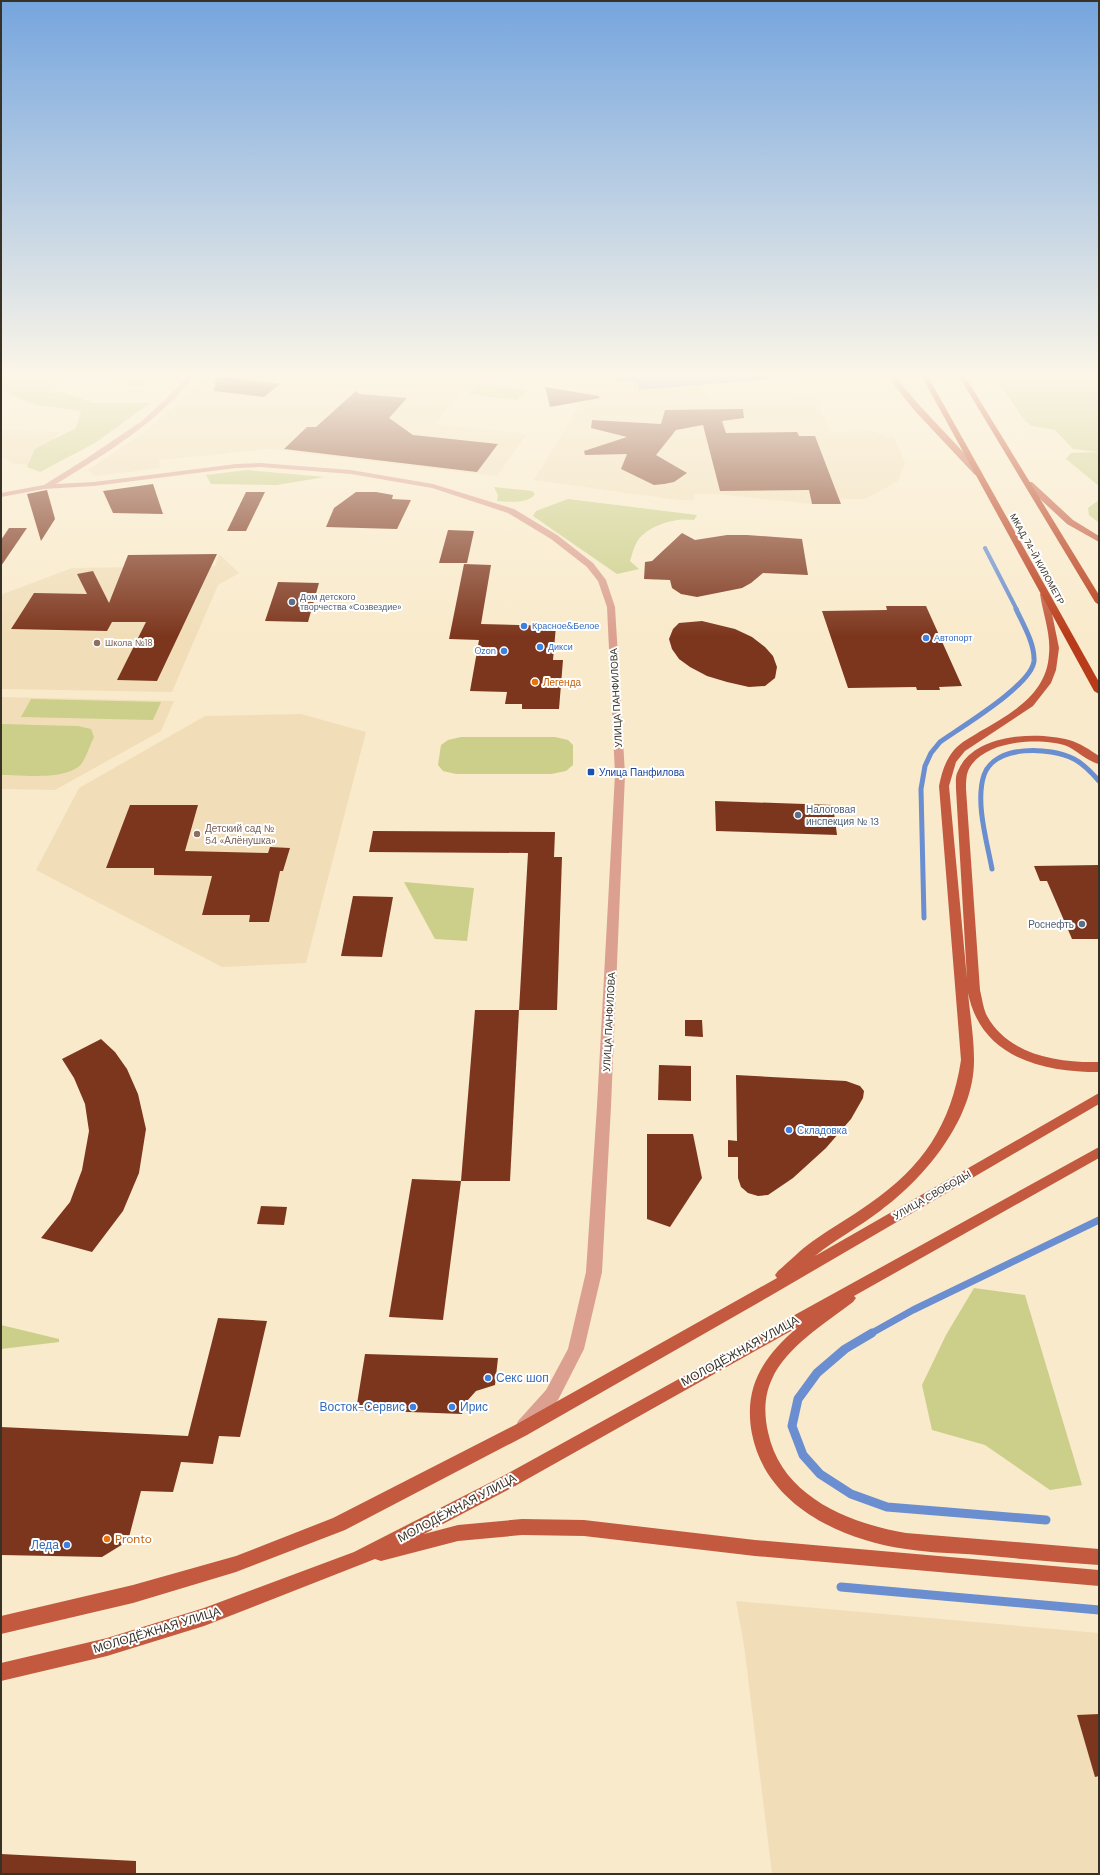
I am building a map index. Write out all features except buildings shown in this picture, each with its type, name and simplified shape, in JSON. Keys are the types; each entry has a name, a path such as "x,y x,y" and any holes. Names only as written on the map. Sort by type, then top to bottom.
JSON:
{"highway":[{"name":"МКАД, 74-Й КИЛОМЕТР","path":"971,460 1099,691"},
{"path":"1014,460 1099,602"}],"main road":[{"path":"967,460 978,473"},
{"path":"1029,484 1070,522 1099,539"},
{"path":"1,1626 133,1594 236,1564 339,1524 521,1430 765,1292 809,1252 877,1206 930,1158 952,1122 966,1080 968,1060 944,786 948,768 956,755 969,742 1014,716 1043,690 1050,675 1054,654 1044,594"},
{"path":"1099,761 1068,743 1034,738 1018,740 1000,744 983,751 970,759 962,772 961,789 974,990 981,1016 995,1036 1018,1052 1046,1062 1068,1066 1099,1067"},
{"name":"УЛИЦА СВОБОДЫ","path":"765,1292 1099,1098"},
{"path":"1099,1152 881,1272 784,1348 762,1378 756,1401 757,1429 765,1454 777,1475 798,1498 826,1516 860,1531 905,1541 1099,1558"},
{"name":"МОЛОДЁЖНАЯ УЛИЦА","path":"1,1672 107,1647 197,1619 360,1558 509,1481 881,1272"},
{"path":"360,1558 458,1533 522,1527 584,1528 755,1548 1099,1578"}],"street":[{"path":"44,487 87,460"},
{"name":"УЛИЦА ПАНФИЛОВА","path":"1,495 44,487 94,484 236,466 284,466 351,472 432,486 511,511 554,537 590,566 602,580 607,591 611,607 620,774 604,1106 591,1290 576,1349 552,1395 521,1430"}],"shaded area":[{"path":"9,460 36,460 32,465 14,464"},
{"path":"102,460 159,460 161,468 95,476 88,470"},
{"path":"366,460 508,460 497,476"},
{"path":"546,460 904,460 905,463 898,481 865,499 836,499 812,504 716,494 694,494 694,500 678,500 534,480"},
{"name":"Школа №18","path":"219,554 239,573 218,585 172,692 1,689 1,597 3,594 72,568 215,566"},
{"path":"1,697 174,701 161,731 55,790 1,789"},
{"name":"Детский сад № 54 «Алёнушка»","path":"301,714 366,732 306,963 222,967 36,870 79,788 205,716"},
{"path":"736,1601 1099,1633 1099,1874 772,1874 744,1645"}],"green space":[{"path":"30,460 62,460 40,472 27,467"},
{"path":"1068,460 1099,460 1099,486"},
{"path":"247,470 325,477 277,485 211,484 206,475"},
{"path":"494,487 532,491 535,494 523,501 497,501 498,495"},
{"path":"568,499 697,515 694,520 687,519 671,521 649,530 638,540 630,561 639,569 617,574 533,516 536,511"},
{"path":"1099,500 1099,523 1089,515 1088,508"},
{"path":"31,699 161,702 153,720 21,717"},
{"path":"1,724 78,726 91,729 94,737 82,763 76,769 56,775 44,776 1,775"},
{"path":"461,737 555,737 568,740 573,745 573,765 566,771 551,774 456,774 443,771 438,765 441,745 448,740"},
{"path":"404,882 474,888 467,941 435,939"},
{"path":"974,1288 1025,1295 1082,1485 1050,1490 985,1445 932,1430 922,1385 946,1335"},
{"path":"1,1325 59,1339 59,1342 1,1349"}],"waterway":[{"path":"985,548 1017,610"},
{"path":"924,918 921,789 925,766 931,753 940,742 994,705 1021,682 1030,671 1034,661 1033,648 1016,609"},
{"path":"992,869 981,809 984,775 990,765 999,758 1011,753 1024,751 1051,752 1064,755 1078,761 1099,781"},
{"path":"870,1334 913,1310 1099,1220"},
{"path":"872,1333 845,1349 817,1373 798,1399 792,1426 803,1455 820,1474 851,1494 887,1507 1046,1520"},
{"path":"841,1587 1099,1610"}],"place":[{"name":"Дом детского творчества «Созвездие»","path":"292,602"},
{"name":"Красное&Белое","path":"524,626"},
{"name":"Автопорт","path":"926,638"},
{"name":"Школа №18","path":"97,643"},
{"name":"Дикси","path":"540,647"},
{"name":"Ozon","path":"504,651"},
{"name":"Легенда","path":"535,682"},
{"name":"Улица Панфилова","path":"591,772"},
{"name":"Налоговая инспекция № 13","path":"798,815"},
{"name":"Детский сад № 54 «Алёнушка»","path":"197,834"},
{"name":"Роснефть","path":"1082,924"},
{"name":"Складовка","path":"789,1130"},
{"name":"Секс шоп","path":"488,1378"},
{"name":"Восток-Сервис","path":"413,1407"},
{"name":"Ирис","path":"452,1407"},
{"name":"Pronto","path":"107,1539"},
{"name":"Леда","path":"67,1545"}]}
